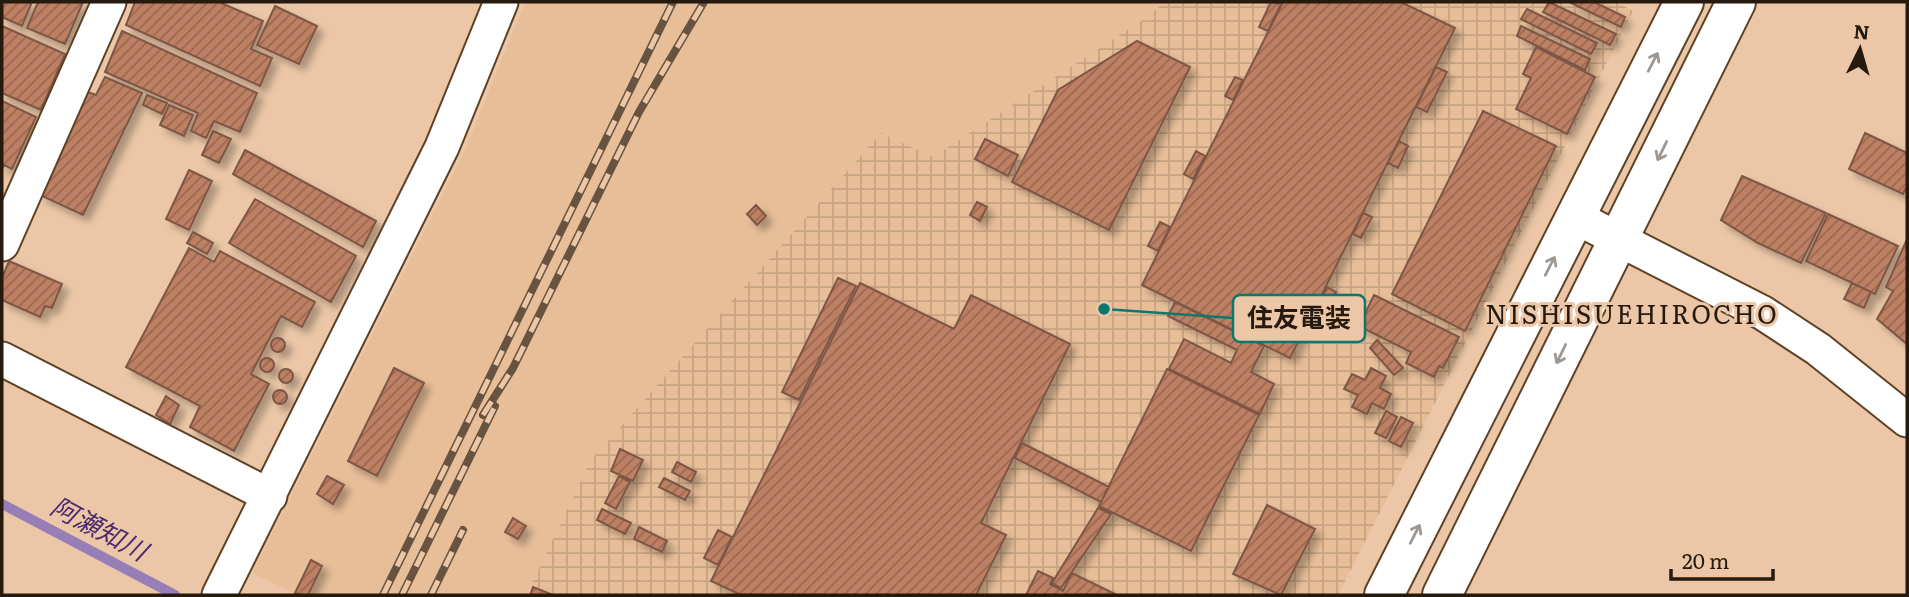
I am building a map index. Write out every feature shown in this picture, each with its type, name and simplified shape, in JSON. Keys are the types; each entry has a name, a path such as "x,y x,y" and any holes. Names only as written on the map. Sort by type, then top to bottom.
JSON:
{"highway":[{"path":"1384,595 1684,2"},
{"path":"1442,595 1736,2"}],"street":[{"path":"2,244 109,2"},
{"path":"219,595 442,147 501,2"},
{"path":"1575,217 1763,313 1818,349 1907,420"},
{"path":"2,359 264,507"}],"shaded area":[{"path":"525,2 1165,2 1144,19 933,157 591,460 526,595 298,595 252,573 465,150"},
{"path":"1165,2 1616,2 1633,11 1338,595 558,595 531,585 591,460 881,133 933,157 1144,19"}],"building":[{"path":"2,2 32,2 22,26 2,17"},
{"path":"38,2 83,2 65,44 27,28"},
{"path":"135,2 219,2 263,21 251,49 272,58 260,86 126,25"},
{"path":"1271,2 1281,4 1268,31 1259,27"},
{"path":"1283,2 1401,2 1455,28 1290,358 1142,285"},
{"path":"1549,2 1616,34 1610,45 1543,12"},
{"path":"1569,2 1594,2 1625,17 1621,27"},
{"path":"275,6 317,26 299,64 257,45"},
{"path":"1527,9 1597,43 1591,54 1521,19"},
{"path":"2,26 65,54 41,110 2,93"},
{"path":"1521,26 1590,59 1585,70 1517,36"},
{"path":"122,31 257,93 240,132 214,121 206,138 191,131 198,113 105,72"},
{"path":"1137,41 1190,67 1109,230 1012,182 1058,90"},
{"path":"1536,47 1595,77 1567,134 1516,109 1531,78 1523,74"},
{"path":"1436,67 1447,72 1427,112 1416,107"},
{"path":"105,77 142,93 83,215 40,195 85,91 96,95"},
{"path":"1235,77 1243,80 1233,100 1225,96"},
{"path":"147,95 167,103 162,114 143,105"},
{"path":"2,101 36,117 12,169 4,165 2,169"},
{"path":"169,105 193,115 184,136 160,125"},
{"path":"1483,111 1556,146 1465,331 1392,294"},
{"path":"213,131 231,139 219,163 202,155"},
{"path":"1865,133 1907,153 1907,186 1903,194 1849,169"},
{"path":"985,139 1018,155 1008,176 975,159"},
{"path":"1399,141 1408,146 1398,168 1388,163"},
{"path":"245,150 376,221 363,247 233,174"},
{"path":"1196,151 1205,156 1193,179 1184,174"},
{"path":"189,170 212,181 189,230 166,219"},
{"path":"1742,176 1826,213 1801,263 1758,243 1721,220"},
{"path":"255,199 356,256 331,302 229,243"},
{"path":"977,202 987,207 980,221 970,215"},
{"path":"756,205 766,216 757,225 747,214"},
{"path":"1363,213 1372,217 1361,238 1353,234"},
{"path":"1828,214 1898,246 1875,294 1806,261"},
{"path":"1160,222 1170,227 1158,251 1148,246"},
{"path":"193,232 213,243 207,254 187,243"},
{"path":"1907,239 1907,344 1877,319 1893,291 1886,287"},
{"path":"189,248 214,262 220,251 315,302 302,327 281,316 251,374 269,384 234,451 190,427 200,406 126,367"},
{"path":"9,261 62,284 52,308 45,306 40,317 2,300 2,278"},
{"path":"838,278 856,286 799,400 782,392"},
{"path":"860,283 954,329 971,295 1070,344 981,523 1006,535 976,595 741,595 711,581"},
{"path":"1852,283 1871,292 1864,308 1844,299"},
{"path":"1327,287 1336,292 1319,326 1310,322"},
{"path":"1374,295 1459,337 1443,368 1439,366 1434,377 1406,363 1411,352 1359,326"},
{"path":"1175,302 1264,346 1251,372 1274,384 1260,414 1169,369 1184,339 1231,363 1237,350 1168,316"},
{"path":"275,338 281,338 285,345 281,352 275,352 271,348 271,342"},
{"path":"1377,340 1403,368 1394,375 1370,348"},
{"path":"264,358 270,358 274,365 270,372 264,372 260,368 260,362"},
{"path":"394,368 424,383 377,476 348,461"},
{"path":"1371,368 1386,376 1380,388 1391,394 1384,409 1372,403 1367,414 1352,407 1358,395 1344,389 1352,374 1365,380"},
{"path":"283,369 289,369 293,376 289,383 283,383 279,379 279,373"},
{"path":"1167,369 1259,415 1191,551 1099,506"},
{"path":"277,390 283,390 287,397 283,404 277,404 273,400 273,394"},
{"path":"166,396 179,405 170,424 156,415"},
{"path":"1386,411 1397,417 1386,438 1375,433"},
{"path":"1401,417 1413,423 1401,447 1389,441"},
{"path":"1022,443 1109,487 1101,502 1015,458"},
{"path":"620,449 643,460 633,481 611,471"},
{"path":"677,462 696,472 691,482 672,472"},
{"path":"327,476 344,485 333,504 317,494"},
{"path":"619,476 630,482 616,509 605,503"},
{"path":"664,478 690,491 685,500 659,487"},
{"path":"1267,505 1315,529 1281,595 1233,574"},
{"path":"1098,508 1111,514 1061,588 1052,583"},
{"path":"602,509 631,523 625,534 597,520"},
{"path":"513,518 526,526 518,539 505,532"},
{"path":"639,527 667,541 662,552 634,539"},
{"path":"718,530 732,537 718,565 704,558"},
{"path":"311,560 322,566 308,595 300,595 295,593"},
{"path":"1038,571 1053,578 1050,584 1063,591 1072,573 1117,595 1026,595"},
{"path":"533,587 553,595 530,595"}],"waterway":[{"name":"阿瀬知川","path":"2,504 175,595"}],"railway":[{"path":"383,595 673,2"},
{"path":"483,415 513,368 639,112 704,2"},
{"path":"402,595 495,406"},
{"path":"431,595 463,530"}],"place":[{"name":"住友電装","path":"1104,309"}],"district":[{"name":"NISHISUEHIROCHO","path":"1632,315"}]}
